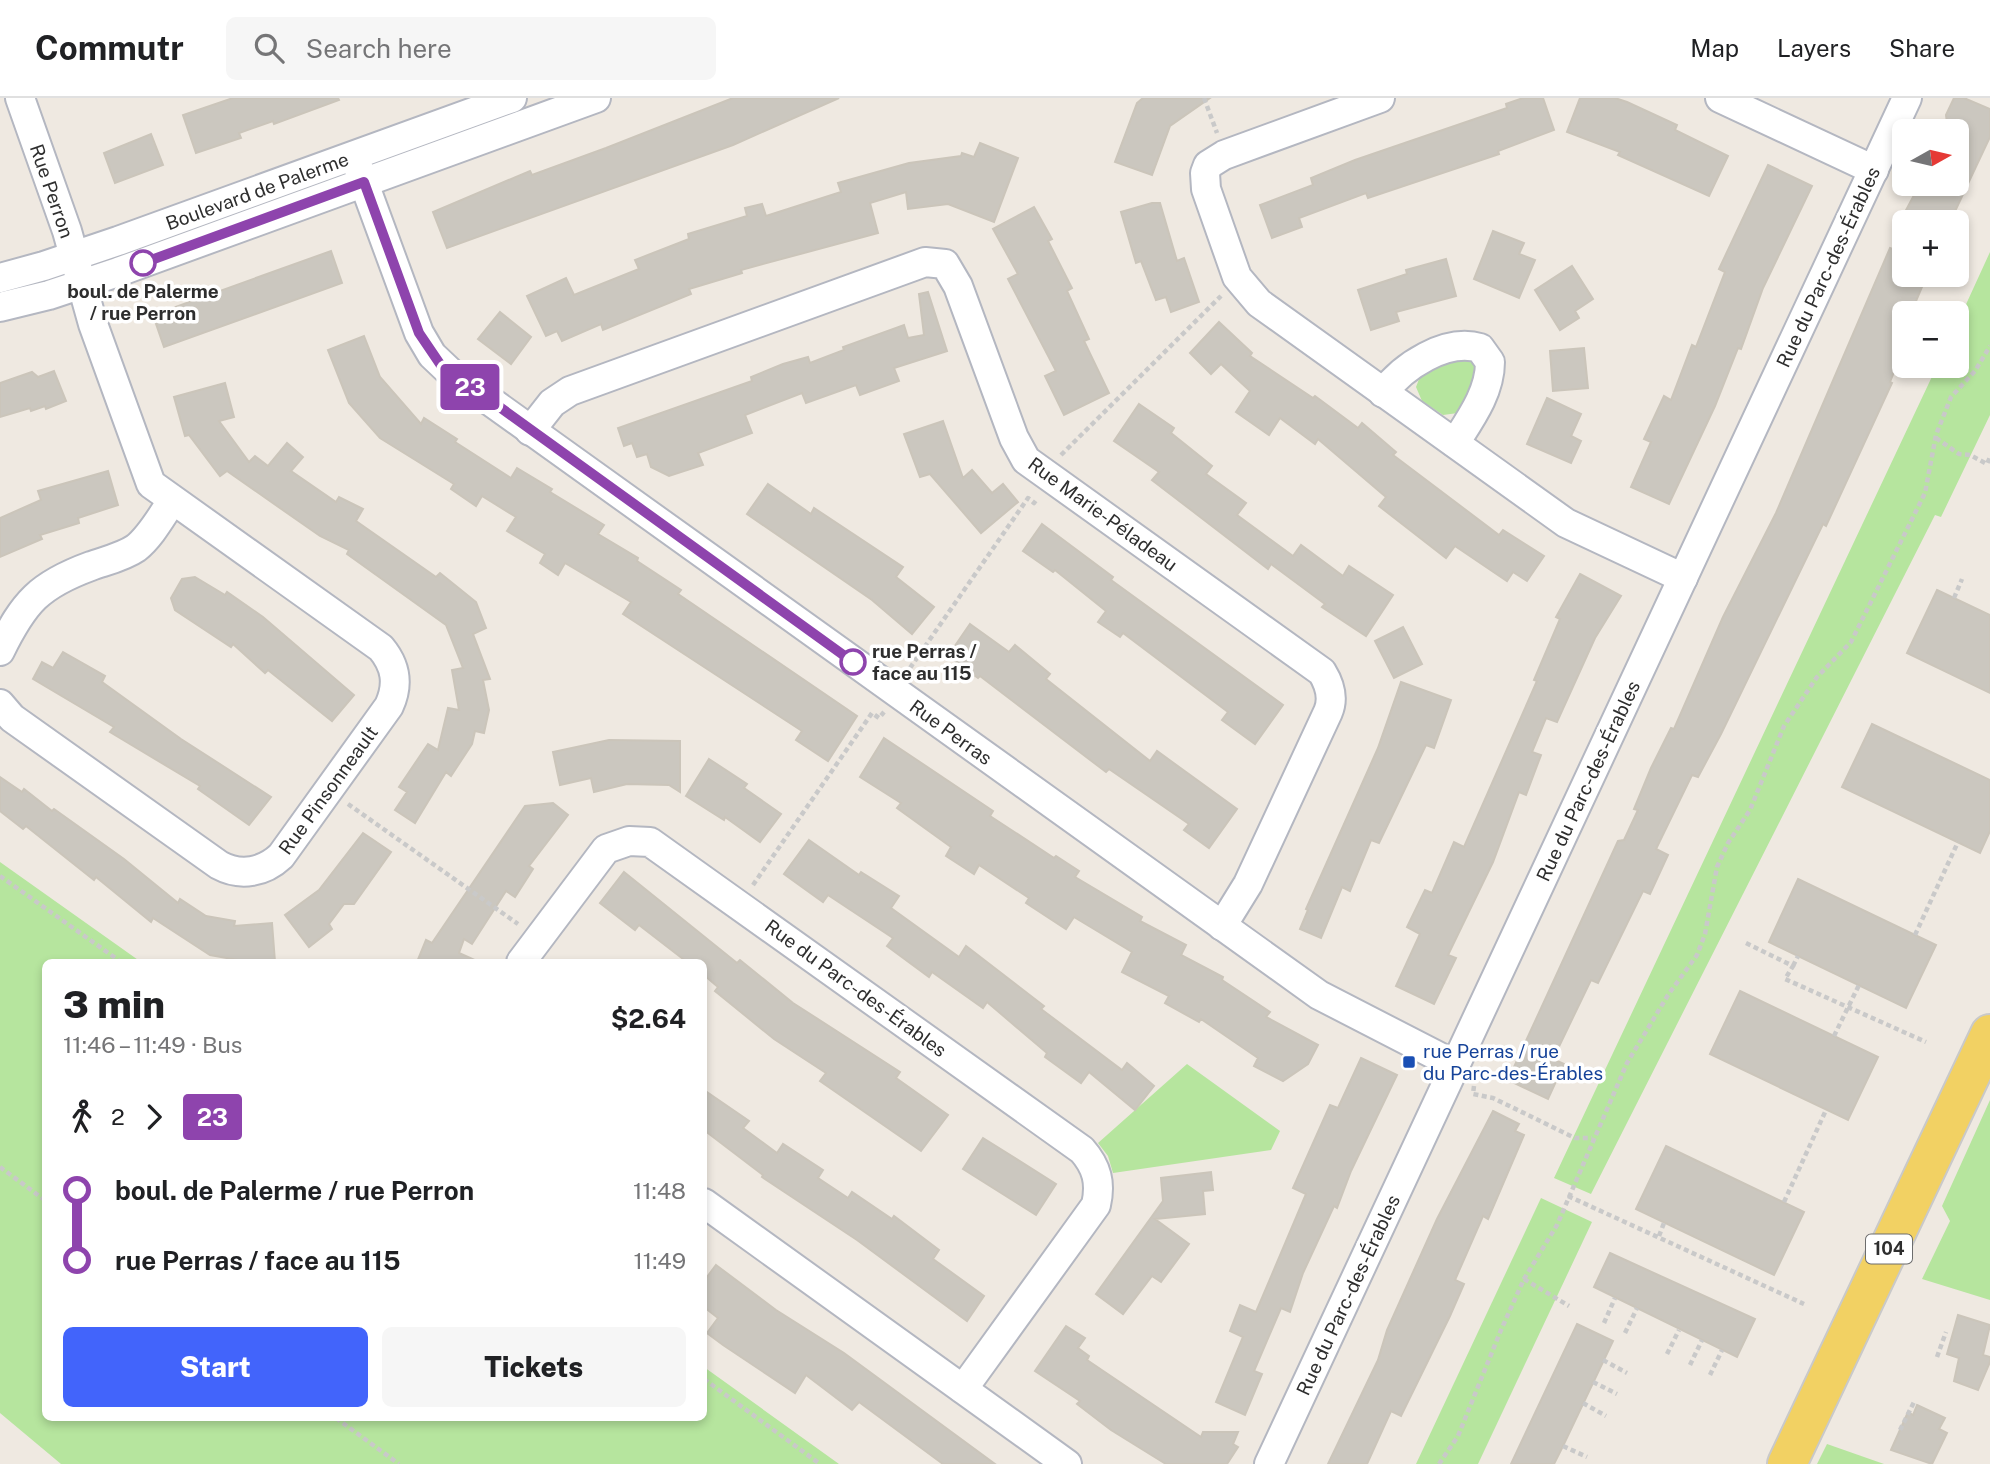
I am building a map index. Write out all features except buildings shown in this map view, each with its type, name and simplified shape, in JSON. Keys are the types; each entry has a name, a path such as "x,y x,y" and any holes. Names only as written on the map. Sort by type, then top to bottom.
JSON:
{"main road":[{"name":"104","path":"1787,1464 1990,1034"}],"street":[{"name":"Rue Perron","path":"20,98 82,285"},
{"name":"Boulevard de Palerme","path":"0,278 74,256 512,98"},
{"name":"Boulevard de Palerme","path":"0,307 82,285 597,98"},
{"path":"1380,98 1211,162 1204,180 1229,256 1245,290 1566,523 1683,578"},
{"path":"1720,98 1874,170"},
{"name":"Rue du Parc-des-Érables","path":"1269,1464 1459,1073 1683,578 1907,98"},
{"name":"Rue Perras","path":"354,156 425,345 451,373 1338,1007 1459,1073"},
{"name":"Rue Marie-Péladeau","path":"530,431 552,403 570,391 925,262 945,264 958,286 1014,438 1027,460 1322,672 1327,679 1331,698 1328,712 1248,884 1222,926"},
{"name":"Rue Pinsonneault","path":"0,704 12,718 226,869 258,871 281,856 389,706 395,688 394,668 381,648 172,501 147,477 82,285"},
{"path":"1384,393 1395,376 1413,364 1461,346 1480,348 1490,362 1487,383 1476,409 1455,443"},
{"path":"0,651 18,615 30,600 60,577 133,550 151,532 172,501"},
{"name":"Rue du Parc-des-Érables","path":"523,959 597,857 617,844 629,841 650,842 1083,1150 1095,1168 1099,1181 1096,1205 963,1389"},
{"path":"707,1205 1067,1464"}],"path":[{"path":"1204,98 1219,140"},
{"path":"1054,463 1227,291"},
{"path":"1439,1464 1458,1436 1524,1279 1557,1225 1592,1138 1614,1099 1627,1063 1668,995 1697,955 1705,934 1717,867 1728,843 1750,810 1784,726 1817,677 1851,642 1925,493 1936,437 1951,397 1975,370 1990,345"},
{"path":"1936,437 1959,454 1970,455 1986,464 1990,457"},
{"path":"914,671 908,667 1028,498 1034,503 1042,492"},
{"path":"1954,598 1962,579"},
{"path":"749,891 872,713 879,718 889,705"},
{"path":"341,800 524,928"},
{"path":"1915,935 1958,842"},
{"path":"0,876 117,959"},
{"path":"1746,943 1793,966"},
{"path":"1798,956 1785,979 1926,1042"},
{"path":"1834,1036 1859,985"},
{"path":"1459,1073 1476,1087 1473,1094 1493,1098 1575,1138 1592,1138"},
{"path":"1784,1202 1826,1110"},
{"path":"0,1167 42,1198"},
{"path":"1567,1196 1804,1304"},
{"path":"1659,1236 1664,1223"},
{"path":"1524,1279 1569,1306"},
{"path":"1604,1323 1615,1298"},
{"path":"1625,1333 1637,1308"},
{"path":"1667,1353 1679,1330"},
{"path":"1937,1357 1946,1332"},
{"path":"1690,1365 1702,1340"},
{"path":"1710,1375 1722,1350"},
{"path":"1603,1360 1627,1373"},
{"path":"707,1381 820,1464"},
{"path":"1593,1382 1617,1394"},
{"path":"1900,1430 1915,1400"},
{"path":"1583,1403 1606,1416"},
{"path":"340,1421 399,1464"},
{"path":"1563,1446 1587,1457"}],"green space":[{"path":"1990,252 1990,415 1941,517 1935,515 1591,1194 1554,1178 1931,378 1969,378 1968,301"},
{"path":"1469,359 1474,366 1476,379 1458,413 1443,415 1422,401 1416,387 1421,374 1449,361"},
{"path":"0,862 137,959 42,959 42,1421 707,1421 707,1369 839,1464 61,1464 0,1413"},
{"path":"1187,1064 1280,1131 1271,1150 1113,1173 1108,1156 1098,1143"},
{"path":"1990,1100 1990,1300 1922,1279 1950,1221 1942,1206"},
{"path":"1541,1198 1592,1222 1478,1464 1416,1464"},
{"path":"1827,1444 1884,1464 1817,1464"}],"bus line":[{"name":"23","path":"143,263 364,182 419,333 440,364 853,662"}],"place":[{"name":"boul. de Palerme / rue Perron","path":"143,263"},
{"name":"rue Perras / face au 115","path":"853,662"},
{"name":"rue Perras / rue du Parc-des-Érables","path":"1409,1062"}]}
